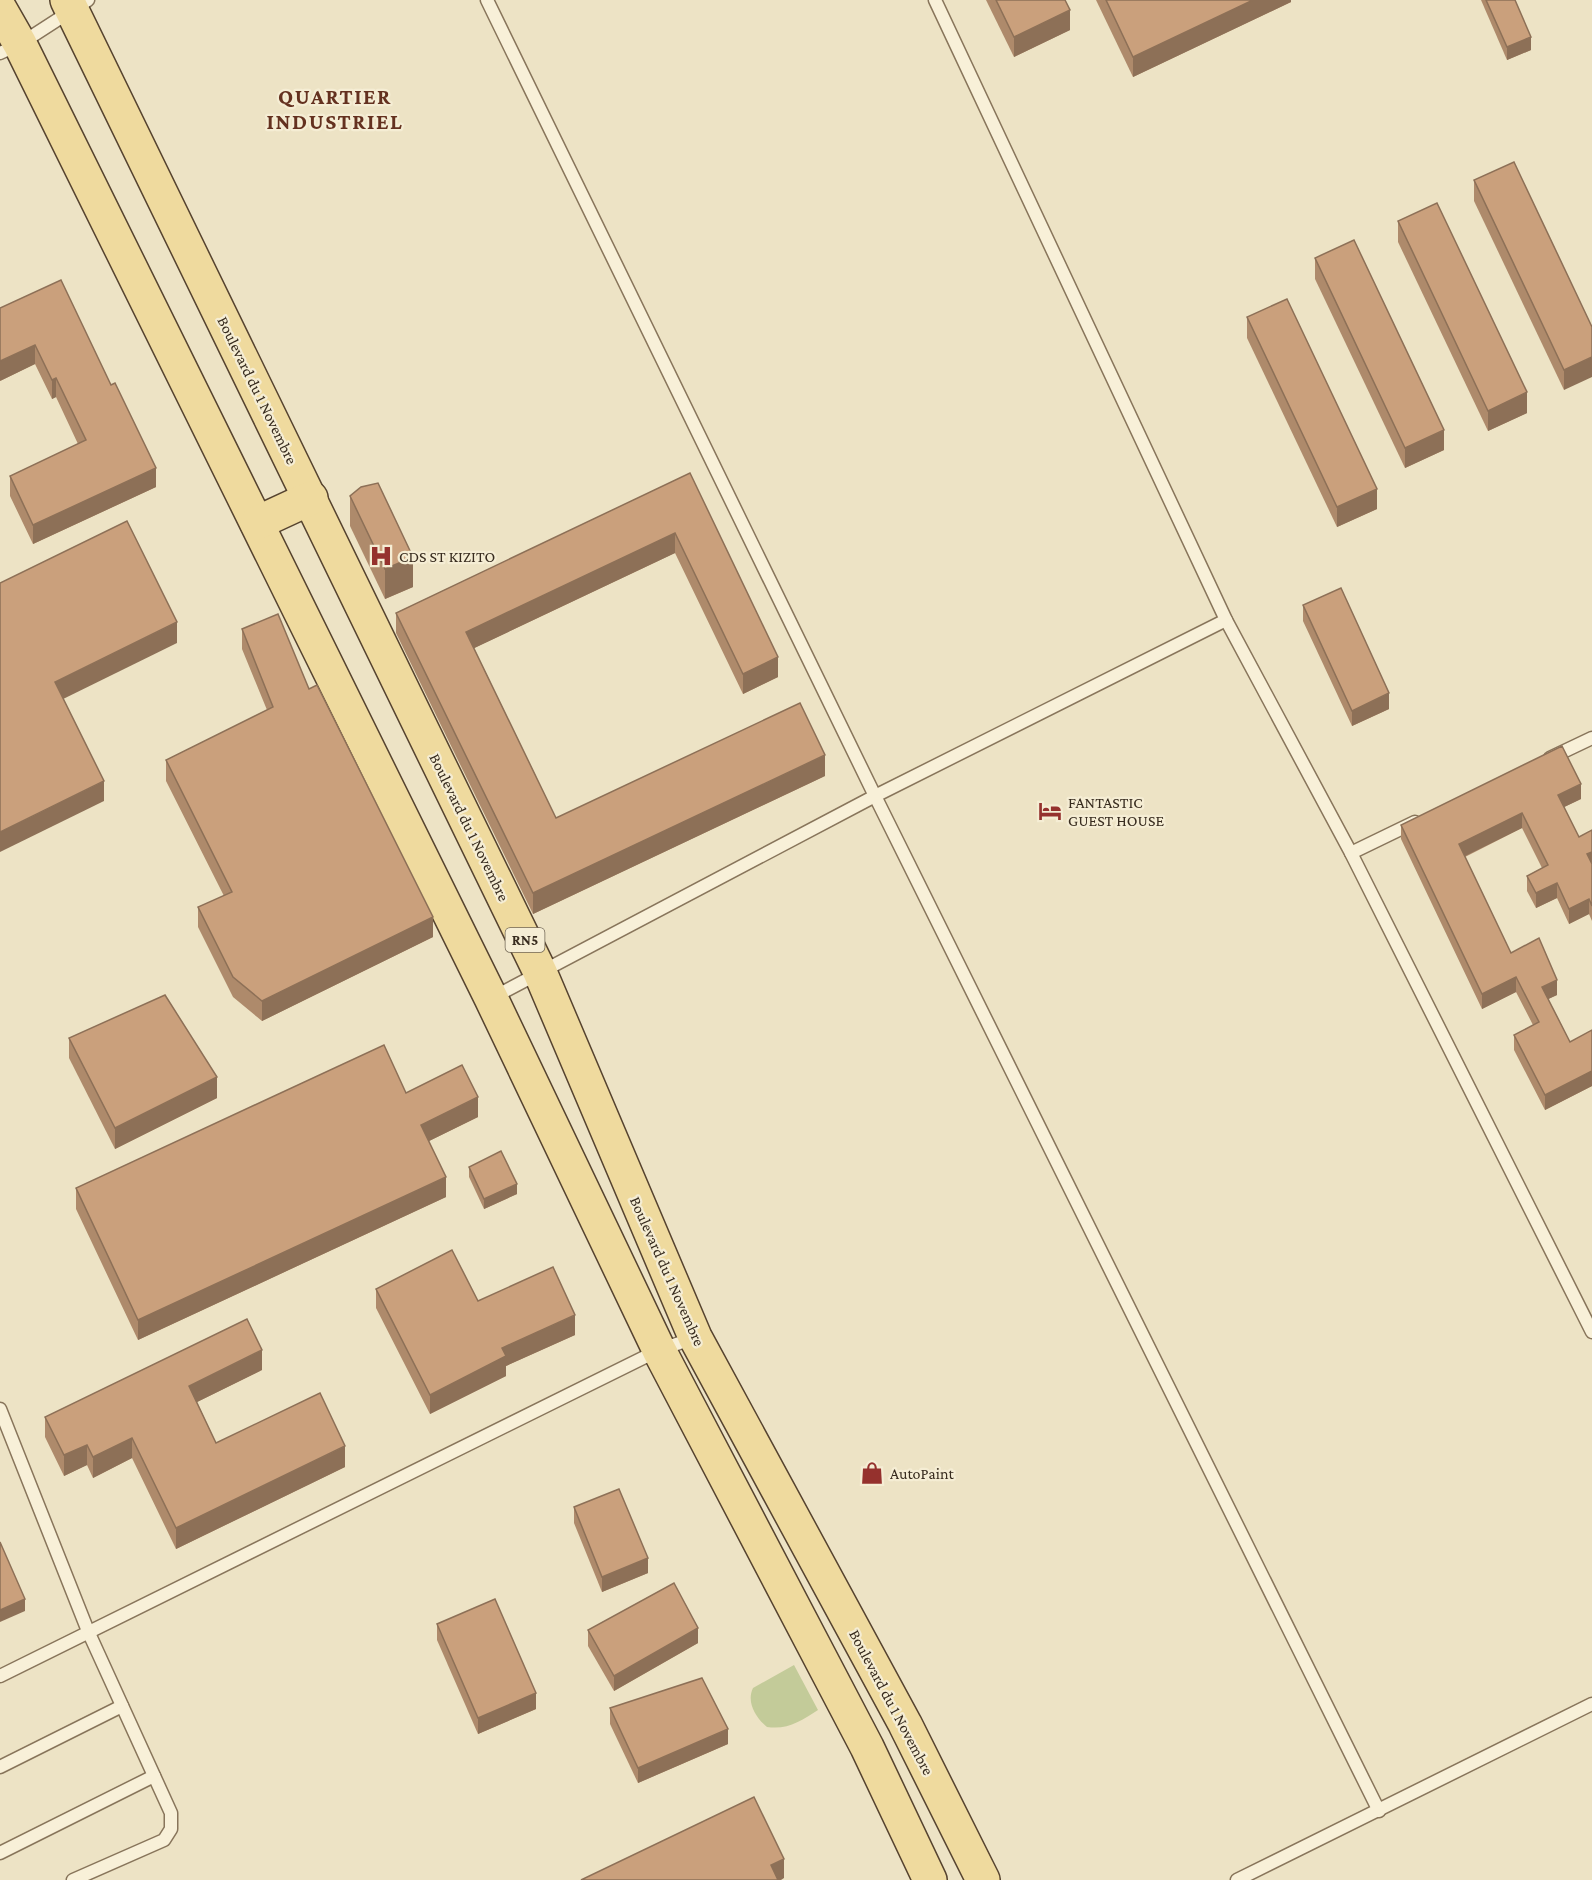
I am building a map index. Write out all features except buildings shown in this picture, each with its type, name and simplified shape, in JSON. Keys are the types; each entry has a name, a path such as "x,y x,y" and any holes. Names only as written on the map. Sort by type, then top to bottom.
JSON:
{"main road":[{"name":"Boulevard du 1 Novembre","path":"75,3 540,972 695,1337 905,1724 983,1880"},
{"path":"0,9 10,48 257,523 491,998 659,1350 867,1747 930,1880"},
{"path":"257,523 311,498"},
{"path":"867,1747 905,1724"}],"lane":[{"path":"487,0 874,796 1379,1811"},
{"path":"935,0 1226,620 1351,853 1592,1332"},
{"path":"10,48 75,3"},
{"path":"491,998 874,796 1226,620"},
{"path":"1540,763 1592,738"},
{"path":"1351,853 1425,818"},
{"path":"0,1676 659,1350 695,1337"},
{"path":"0,1409 88,1631 171,1813 171,1829 164,1840 73,1880"},
{"path":"1237,1880 1592,1704"},
{"path":"0,1767 122,1706"},
{"path":"0,1853 154,1776"}],"green space":[{"path":"794,1665 818,1710 788,1726 767,1727 759,1719 751,1704 753,1688"}],"place":[{"name":"CDS ST KIZITO","path":"381,556"},
{"name":"FANTASTIC GUEST HOUSE","path":"1050,811"},
{"name":"AutoPaint","path":"872,1473"}],"district":[{"name":"QUARTIER INDUSTRIEL","path":"335,108"}]}
